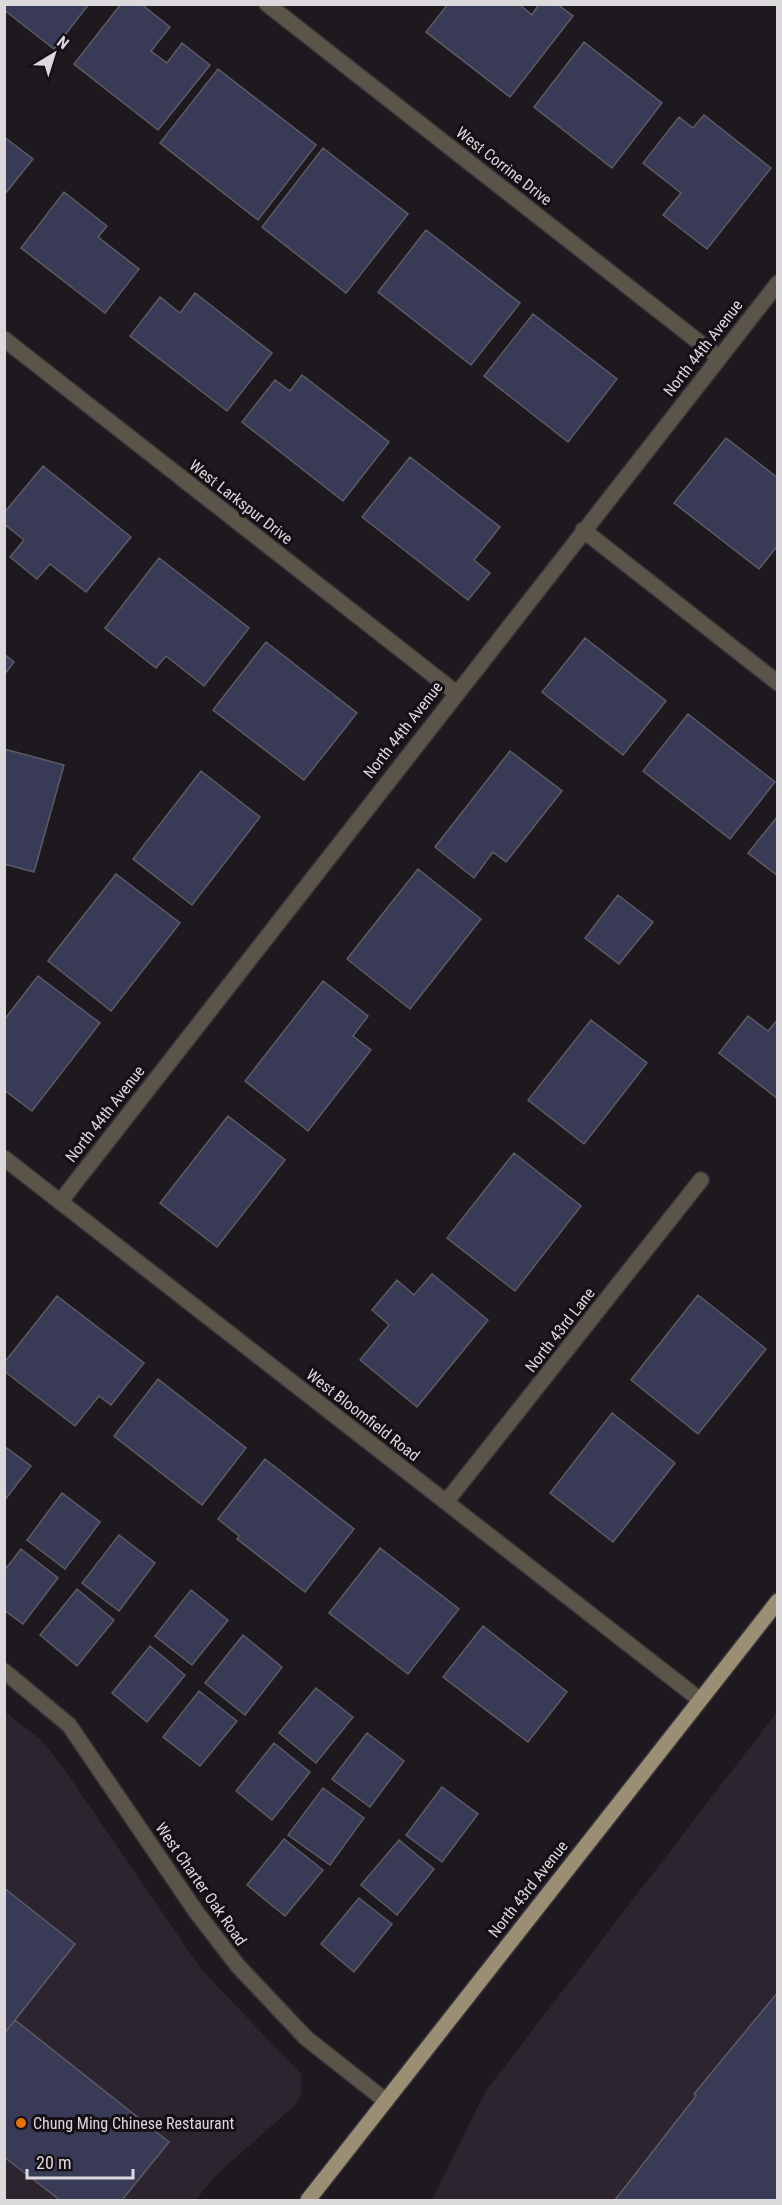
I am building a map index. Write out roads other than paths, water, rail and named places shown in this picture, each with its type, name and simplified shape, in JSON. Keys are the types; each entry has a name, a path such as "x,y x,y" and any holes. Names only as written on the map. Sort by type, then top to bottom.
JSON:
{"main road":[{"name":"North 43rd Avenue","path":"308,2200 777,1601"}],"street":[{"name":"West Corrine Drive","path":"267,4 718,357"},
{"name":"North 44th Avenue","path":"60,1202 777,283"},
{"name":"West Larkspur Drive","path":"4,339 456,692"},
{"path":"583,530 777,683"},
{"name":"West Bloomfield Road","path":"4,1158 699,1699"},
{"name":"North 43rd Lane","path":"446,1502 701,1180"},
{"name":"West Charter Oak Road","path":"4,1671 69,1725 197,1913 237,1966 306,2038 386,2101"}],"place":[{"name":"Chung Ming Chinese Restaurant","path":"21,2123"}]}
